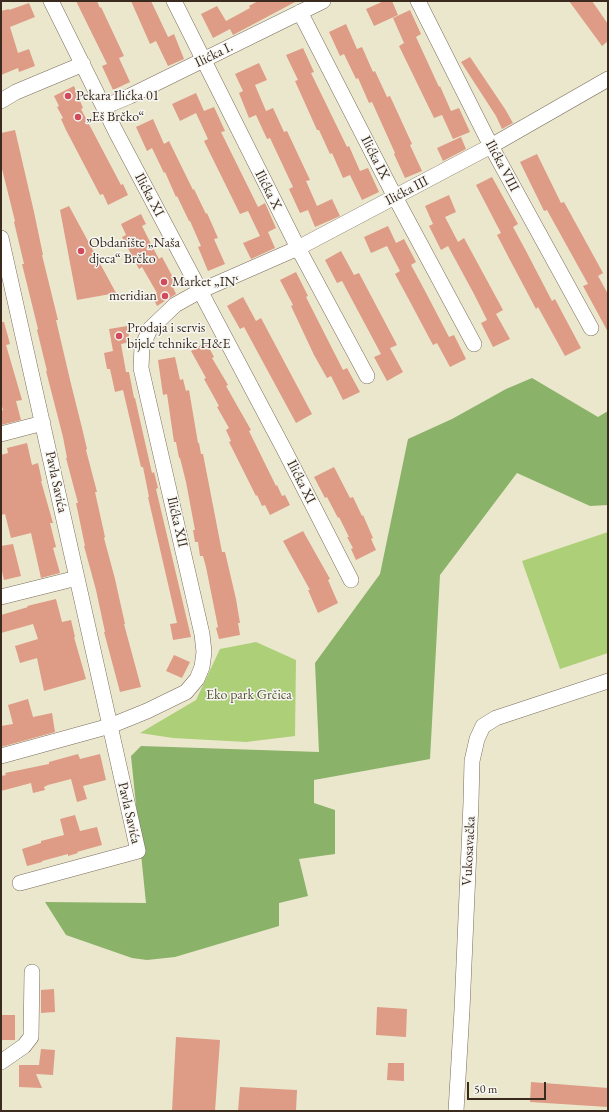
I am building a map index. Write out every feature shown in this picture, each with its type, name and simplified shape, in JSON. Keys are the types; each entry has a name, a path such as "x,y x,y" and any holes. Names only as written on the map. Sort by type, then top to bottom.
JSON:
{"street":[{"name":"Ilićka XI","path":"51,1 104,107 351,580"},
{"name":"Ilićka X","path":"174,1 298,248 367,376"},
{"name":"Ilićka I.","path":"104,107 203,61 323,1"},
{"name":"Ilićka VIII","path":"418,1 491,146 591,328"},
{"name":"Ilićka IX","path":"300,12 395,197 474,344"},
{"path":"1,101 16,92 82,64"},
{"name":"Ilićka III","path":"200,291 298,248 491,146 608,79"},
{"name":"Pavla Savića","path":"1,238 7,294 43,423 138,851 20,883"},
{"name":"Ilićka XII","path":"110,726 147,711 186,692 197,679 202,667 204,652 202,634 141,368 142,347 150,329 175,305 200,291"},
{"path":"1,434 43,423"},
{"path":"1,597 77,578"},
{"name":"Vukosavačka","path":"456,1111 472,802 472,761 477,739 483,726 496,718 608,681"},
{"path":"1,756 110,726"},
{"path":"1,1062 24,1046 31,1038 32,972"}],"green space":[{"path":"532,378 598,417 608,411 608,505 590,506 517,473 440,575 430,759 314,780 314,803 335,810 335,854 299,859 308,896 279,903 279,926 175,957 147,960 132,958 66,935 45,902 146,903 131,756 141,746 319,752 315,663 380,574 408,439 452,419 506,389"},
{"path":"608,532 608,653 560,669 522,561"},
{"name":"Eko park Grčica","path":"256,642 296,660 295,736 246,742 173,738 140,733 196,700 220,649"}],"building":[{"path":"76,1 97,1 100,8 101,7 124,56 119,58 130,82 113,90 102,66 107,64"},
{"path":"131,1 151,1 168,37 174,34 184,59 168,66 156,41 150,44"},
{"path":"258,1 297,1 233,35 230,29 213,38 201,14 217,6 226,21 250,8 249,6"},
{"path":"384,1 392,1 398,15 374,26 366,9"},
{"path":"569,1 592,1 608,24 608,41 602,46"},
{"path":"29,3 35,17 10,27 18,53 29,49 35,66 19,72 18,68 1,75 1,11 9,10"},
{"path":"410,10 421,34 416,37 439,87 440,86 451,111 459,108 470,132 453,139 442,115 434,118 399,46 404,43 393,18"},
{"path":"346,24 357,49 362,47 373,72 375,71 387,97 390,96 412,144 410,145 422,171 405,178 372,102 369,103 358,78 356,79 344,54 340,56 329,32"},
{"path":"303,48 314,72 311,73 347,147 349,146 360,171 368,168 379,192 362,200 350,175 343,178 332,153 330,154 319,130 317,130 295,81 298,80 286,55"},
{"path":"470,57 513,123 502,129 496,116 461,62"},
{"path":"259,63 267,80 255,85 266,111 273,108 284,132 287,131 310,180 306,181 317,206 332,199 340,216 315,227 308,210 300,213 289,189 293,187 270,138 267,139 256,115 249,118 239,93 243,91 235,74"},
{"path":"74,86 83,108 81,109 121,185 123,184 128,195 108,205 103,194 100,195 66,130 61,119 63,118 57,107 59,106 54,96"},
{"path":"196,93 204,111 214,107 225,131 221,132 258,207 265,203 276,228 268,232 275,248 251,259 243,243 260,236 248,211 240,214 204,141 208,139 196,113 180,121 172,104"},
{"path":"153,119 164,144 169,141 193,190 194,189 206,214 207,213 218,238 214,239 225,264 208,271 198,247 201,246 190,221 177,196 176,197 152,148 147,151 136,127"},
{"path":"15,130 34,212 42,255 58,320 56,320 97,492 95,492 104,538 115,579 124,624 141,687 120,692 84,546 76,503 78,503 46,371 38,329 22,264 24,264 15,221 1,165 1,133"},
{"path":"461,137 466,149 443,161 437,148"},
{"path":"537,154 561,203 564,202 603,273 598,276 608,294 608,332 583,286 588,284 547,210 544,211 520,162"},
{"path":"492,177 518,224 513,227 552,301 555,299 581,348 565,356 538,307 536,309 510,260 497,235 501,233 476,185"},
{"path":"449,195 456,212 445,217 458,242 464,238 503,310 496,314 510,339 493,347 481,323 487,320 474,294 448,246 441,250 429,226 433,224 425,206"},
{"name":"Obdanište „Naša djeca“ Brčko","path":"69,206 116,293 77,300 60,210"},
{"path":"141,214 146,224 142,226 153,248 159,259 162,257 176,283 172,285 176,294 157,306 152,296 157,293 142,267 139,269 122,237 126,235 121,224"},
{"path":"388,226 396,243 404,239 416,262 411,265 449,337 454,335 466,359 450,367 437,343 433,345 395,274 400,271 387,246 371,253 364,237"},
{"path":"341,251 354,275 359,273 397,345 390,348 403,372 387,381 374,357 381,354 342,281 337,283 325,260"},
{"path":"296,272 308,296 306,297 343,370 347,368 360,392 343,400 331,376 327,378 314,355 291,306 293,305 280,280"},
{"path":"243,297 256,321 261,318 312,414 296,423 244,327 240,329 227,306"},
{"path":"1,322 4,322 10,344 6,345 22,400 16,401 21,420 1,425 1,411 3,410 1,403"},
{"path":"127,326 130,342 121,344 126,372 129,372 152,473 154,472 158,488 156,489 191,637 173,640 170,624 177,623 148,497 143,467 141,467 123,390 115,392 110,369 107,369 104,353 113,351 109,329"},
{"path":"206,342 214,357 212,358 228,385 226,386 251,430 249,431 276,486 277,485 282,496 285,495 290,505 270,515 265,505 262,506 257,495 256,496 229,442 231,441 226,430 229,428 204,379 206,378 191,351"},
{"path":"175,357 180,380 183,379 186,391 189,390 198,443 201,454 203,454 222,552 225,552 236,599 240,623 238,623 240,635 219,639 206,567 203,556 200,556 198,542 195,542 193,530 195,530 186,482 176,442 174,442 167,394 163,395 158,360"},
{"path":"27,443 32,465 38,463 41,481 53,523 50,523 56,547 53,548 60,573 41,578 31,533 11,538 5,514 1,515 1,455 8,453 7,448"},
{"path":"334,467 350,498 353,497 362,516 363,515 373,538 371,539 376,550 356,560 351,549 353,548 347,537 349,537 339,517 338,518 327,497 325,498 314,477"},
{"path":"303,531 330,579 328,580 338,603 318,613 308,590 310,590 283,541"},
{"path":"13,544 21,576 4,580 1,567 1,546"},
{"path":"56,599 62,622 71,620 74,637 86,679 44,691 37,658 20,663 15,646 38,639 33,624 1,633 1,615 28,607 27,606"},
{"path":"174,655 190,662 182,678 166,671"},
{"path":"28,699 33,717 52,713 55,732 1,747 1,726 13,724 8,705"},
{"path":"78,754 80,759 100,754 106,780 83,786 87,799 77,802 71,779 48,785 44,787 45,790 33,793 31,783 1,791 1,776 6,775 5,773 49,764 49,762"},
{"path":"75,815 80,831 97,827 102,845 68,856 68,854 27,866 22,849 41,843 41,841 64,835 60,819"},
{"path":"54,989 55,1012 41,1013 41,990"},
{"path":"377,1007 407,1009 406,1037 376,1035"},
{"path":"1,1015 15,1015 15,1040 1,1040"},
{"path":"176,1037 220,1040 215,1111 172,1111"},
{"path":"41,1049 55,1050 53,1075 36,1074 42,1088 19,1087 19,1065 39,1065"},
{"path":"388,1063 404,1063 404,1081 387,1080"},
{"path":"531,1082 608,1088 608,1107 530,1102"},
{"path":"240,1087 297,1090 296,1111 238,1111"}],"place":[{"name":"Pekara Ilićka 01","path":"68,96"},
{"name":"„Eš Brčko“","path":"78,117"},
{"name":"Obdanište „Naša djeca“ Brčko","path":"81,251"},
{"name":"Market „IN‘","path":"164,282"},
{"name":"meridian","path":"165,296"},
{"name":"Prodaja i servis bijele tehnike H&E","path":"119,336"}]}
